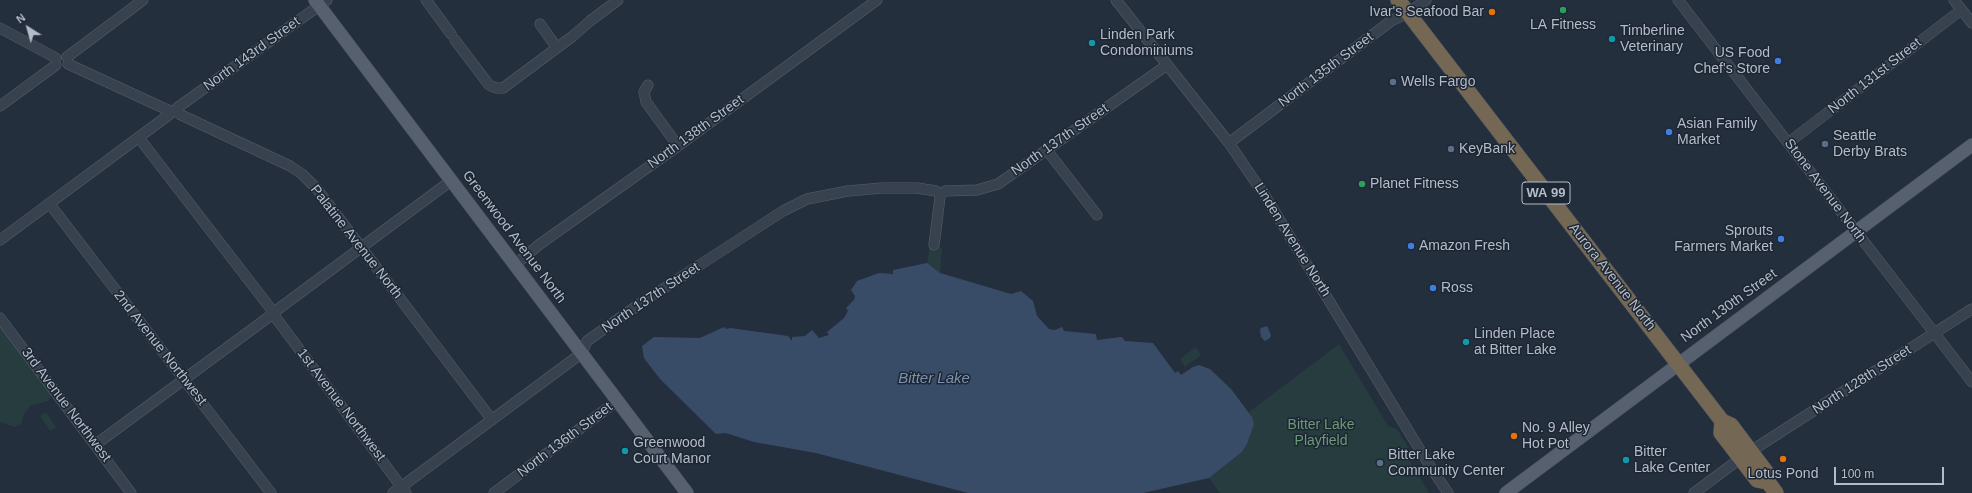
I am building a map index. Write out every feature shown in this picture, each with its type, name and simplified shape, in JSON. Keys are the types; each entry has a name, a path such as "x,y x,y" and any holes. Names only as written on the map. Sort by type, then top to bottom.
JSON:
{"highway":[{"name":"Aurora Avenue North","path":"1398,0 1722,421 1731,425 1746,455 1767,473 1772,487"}],"main road":[{"name":"Greenwood Avenue North","path":"320,2 687,493"},
{"name":"North 130th Street","path":"1506,493 1678,363 1972,145"}],"street":[{"path":"0,106 143,0"},
{"path":"426,0 489,85 496,88 507,86 618,0"},
{"name":"North 138th Street","path":"516,264 540,244 678,146 876,0"},
{"name":"Linden Avenue North","path":"1116,0 1228,143 1267,198 1428,464 1448,493"},
{"name":"North 135th Street","path":"1228,143 1391,21 1408,13 1426,0"},
{"name":"Stone Avenue North","path":"1678,0 1972,382"},
{"path":"1954,0 1972,23"},
{"name":"North 143rd Street","path":"0,240 320,2"},
{"name":"North 131st Street","path":"1788,143 1962,10"},
{"path":"540,24 557,48"},
{"path":"0,28 62,61 174,112"},
{"name":"North 137th Street","path":"393,493 404,490 492,420 582,353 588,342 641,303 736,243 761,225 807,199 827,194 882,188 917,188 940,193 964,192 989,188 998,184 1167,65"},
{"path":"648,85 644,92 646,102 678,146"},
{"name":"Palatine Avenue North","path":"174,112 290,166 302,174 317,188 492,420"},
{"name":"1st Avenue Northwest","path":"139,138 273,313 404,490"},
{"path":"1046,149 1097,215"},
{"path":"95,445 452,180"},
{"path":"934,245 940,193"},
{"name":"2nd Avenue Northwest","path":"49,203 271,493"},
{"name":"North 128th Street","path":"1694,493 1746,455 1972,309"},
{"name":"3rd Avenue Northwest","path":"0,318 131,493"},
{"name":"North 136th Street","path":"494,493 617,401"}],"green space":[{"path":"930,246 942,248 940,273 927,263"},
{"path":"0,324 52,395 48,401 30,406 24,414 21,424 15,427 0,422"},
{"name":"Bitter Lake Playfield","path":"1339,344 1388,426 1397,429 1408,447 1406,455 1429,493 1220,493 1209,478 1242,452 1247,444 1252,417 1249,412"},
{"path":"1196,347 1201,355 1185,367 1180,359"},
{"path":"46,412 56,427 50,431 40,416"}],"water":[{"name":"Bitter Lake","path":"927,263 940,273 1011,294 1021,291 1033,301 1037,316 1049,329 1055,330 1062,327 1064,331 1096,334 1097,340 1122,337 1125,341 1153,343 1175,373 1178,371 1181,375 1199,365 1210,369 1231,389 1252,417 1254,424 1247,444 1242,452 1209,478 1143,493 968,493 816,453 754,442 726,433 716,434 660,379 644,358 642,346 654,337 700,338 724,327 726,329 730,328 788,336 792,341 792,337 805,336 812,330 819,338 829,335 827,332 844,318 848,311 846,308 854,300 855,296 851,290 857,281 879,273 893,274 893,270"},
{"path":"1267,326 1271,335 1270,338 1265,341 1261,337 1260,330 1261,328"}],"place":[{"name":"LA Fitness","path":"1563,10"},
{"name":"Ivar's Seafood Bar","path":"1492,12"},
{"name":"Timberline Veterinary","path":"1612,39"},
{"name":"Linden Park Condominiums","path":"1092,43"},
{"name":"US Food Chef's Store","path":"1778,61"},
{"name":"Wells Fargo","path":"1393,82"},
{"name":"Asian Family Market","path":"1669,132"},
{"name":"Seattle Derby Brats","path":"1825,144"},
{"name":"KeyBank","path":"1451,149"},
{"name":"Planet Fitness","path":"1362,184"},
{"name":"Sprouts Farmers Market","path":"1781,239"},
{"name":"Amazon Fresh","path":"1411,246"},
{"name":"Ross","path":"1433,288"},
{"name":"Linden Place at Bitter Lake","path":"1466,342"},
{"name":"No. 9 Alley Hot Pot","path":"1514,436"},
{"name":"Greenwood Court Manor","path":"625,451"},
{"name":"Lotus Pond","path":"1783,459"},
{"name":"Bitter Lake Center","path":"1626,460"},
{"name":"Bitter Lake Community Center","path":"1380,463"}]}
